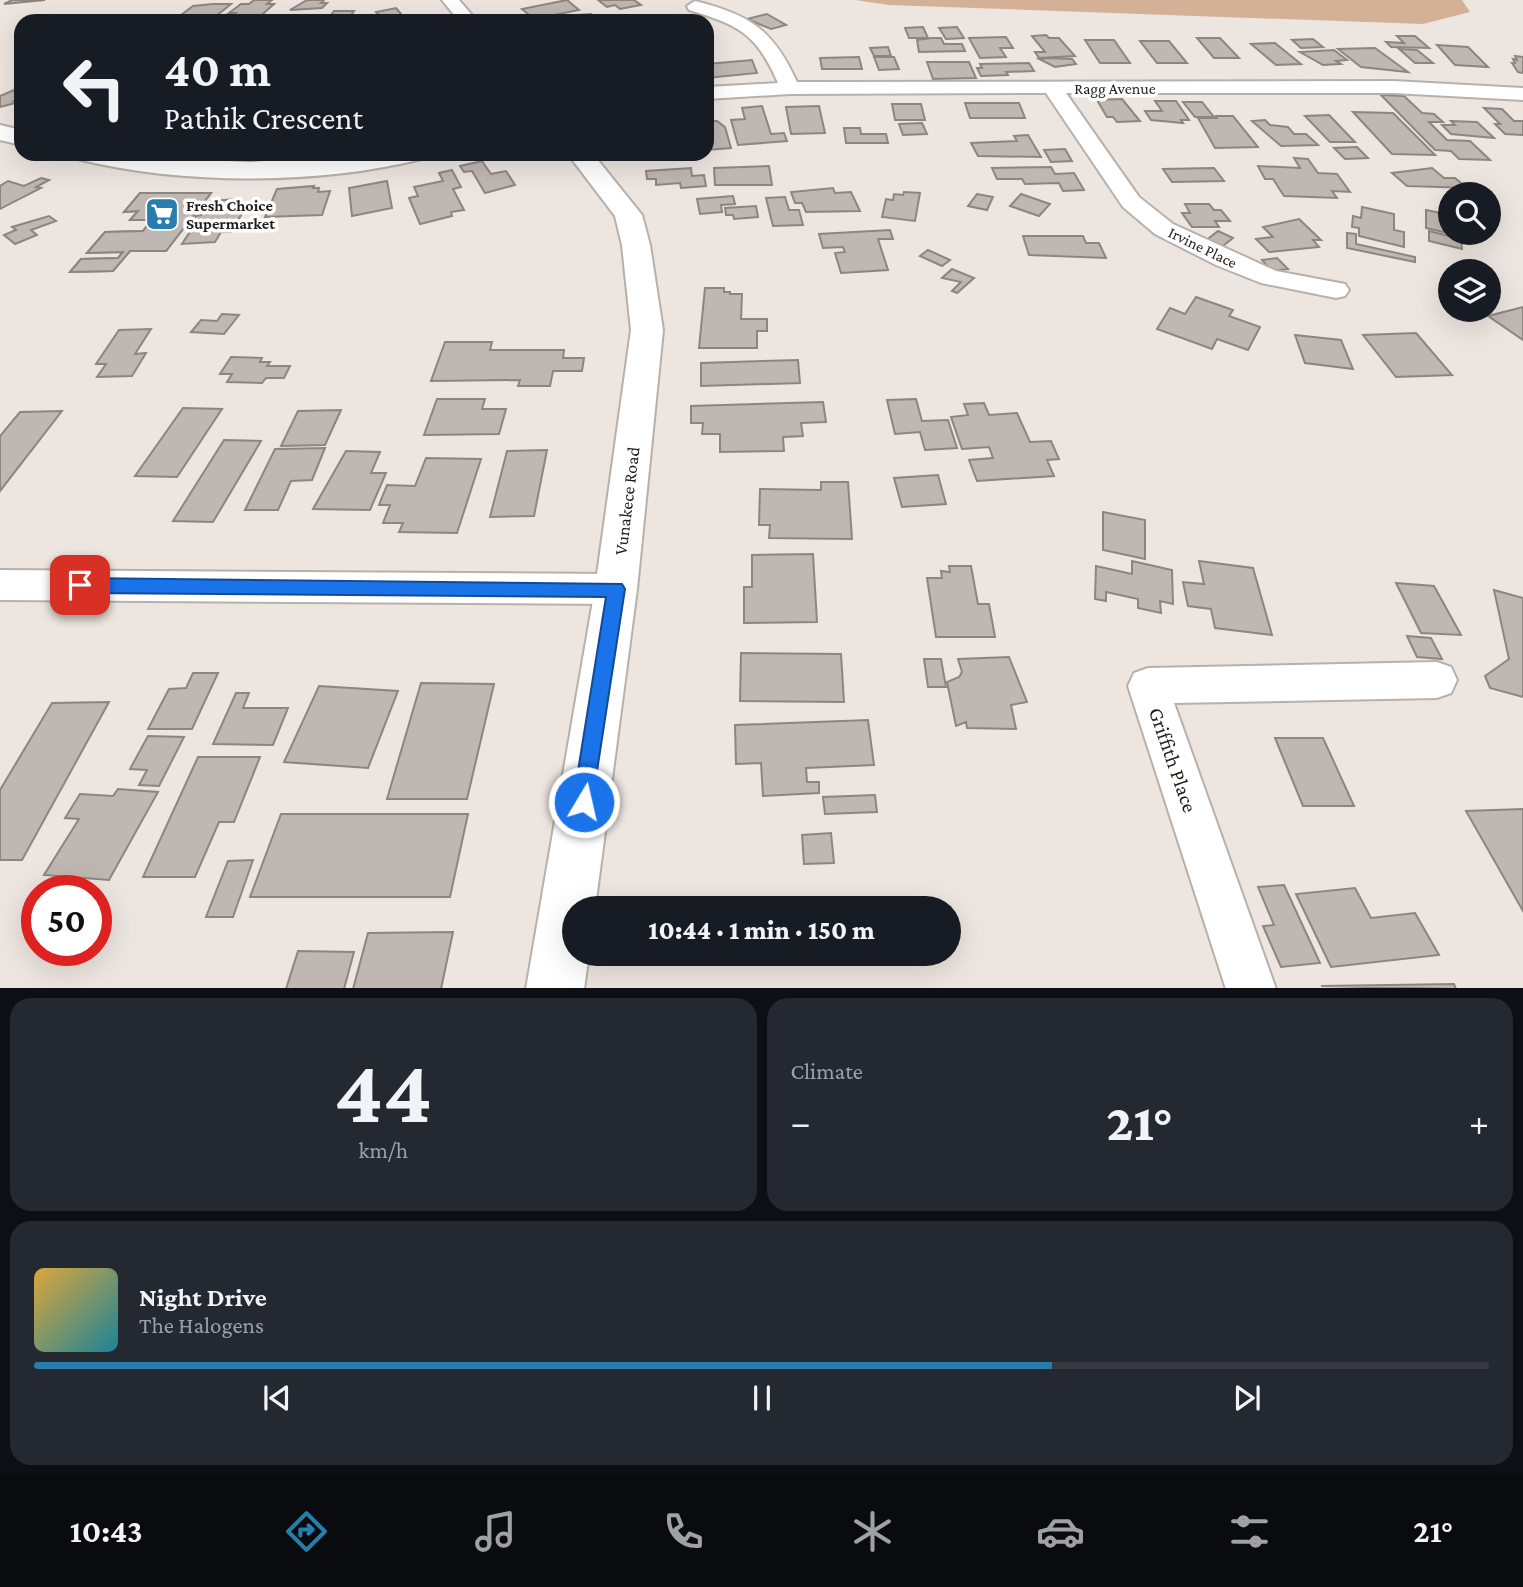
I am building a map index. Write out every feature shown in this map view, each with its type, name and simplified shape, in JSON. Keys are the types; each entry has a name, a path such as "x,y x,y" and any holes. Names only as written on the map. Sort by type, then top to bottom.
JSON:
{"main road":[{"path":"115,161 184,168 339,164 361,161"},
{"name":"Vunakece Road","path":"555,988 616,589 647,330 636,245 628,215 586,161"}],"street":[{"path":"450,0 462,14"},
{"path":"695,6 742,23 761,34 771,45 790,88"},
{"name":"Ragg Avenue","path":"714,93 790,88 1393,87 1523,94"},
{"name":"Irvine Place","path":"1052,88 1123,191 1164,229 1225,260 1270,278 1336,290"},
{"path":"0,585 616,589"},
{"name":"Griffith Place","path":"1251,988 1148,686 1437,680"}],"shaded area":[{"path":"855,0 1462,0 1470,12 1423,24 889,5"}],"building":[{"path":"12,0 45,0 4,4"},
{"path":"254,0 272,0 267,4 274,4 263,14 229,13 241,4 249,4"},
{"path":"307,0 324,0 321,3 327,3 322,8 290,10"},
{"path":"567,0 579,10 559,14 528,14 522,9"},
{"path":"598,0 634,0 641,5 620,9 615,5 607,7"},
{"path":"231,4 218,14 182,14 193,6"},
{"path":"396,8 401,14 378,14 376,12"},
{"path":"334,11 354,11 352,14 332,14"},
{"path":"767,14 786,25 771,29 747,19"},
{"path":"923,27 928,38 909,38 905,28"},
{"path":"957,27 964,38 946,39 939,28"},
{"path":"1046,35 1049,38 1059,38 1075,56 1039,58 1035,52 1045,52 1032,36"},
{"path":"1397,36 1415,36 1429,48 1391,47 1386,42 1404,43"},
{"path":"1006,37 1013,48 1000,48 1006,57 980,58 969,38"},
{"path":"941,38 944,44 962,44 965,51 919,52 917,40"},
{"path":"1197,38 1220,38 1239,58 1214,58"},
{"path":"1313,39 1323,47 1301,48 1292,40"},
{"path":"1085,40 1114,40 1130,63 1100,63"},
{"path":"1140,41 1169,41 1187,63 1157,63"},
{"path":"1275,43 1301,64 1276,65 1251,44"},
{"path":"1437,45 1468,47 1488,67 1455,65"},
{"path":"888,47 891,56 874,56 870,48"},
{"path":"1375,48 1408,72 1361,67 1338,49"},
{"path":"1399,49 1417,50 1433,63 1415,63"},
{"path":"1334,50 1347,60 1336,61 1341,64 1323,65 1300,52"},
{"path":"1515,56 1523,57 1523,73 1518,72 1512,63 1515,63 1513,59 1517,60"},
{"path":"859,57 862,69 822,69 820,58"},
{"path":"874,57 894,57 899,69 879,70"},
{"path":"1039,59 1072,59 1076,64 1055,67"},
{"path":"752,60 757,73 714,77 714,63"},
{"path":"927,62 969,62 976,78 933,79"},
{"path":"1029,63 1034,71 1006,72 1008,75 981,76 977,68 982,68 980,64"},
{"path":"14,90 14,103 0,107 0,96"},
{"path":"1381,95 1404,96 1422,113 1434,114 1443,122 1429,122 1447,140 1470,141 1490,160 1459,159 1451,151 1435,150"},
{"path":"1122,99 1140,121 1117,122 1113,117 1107,117 1097,100"},
{"path":"1155,101 1176,101 1189,120 1181,120 1183,123 1151,120 1145,111 1162,111"},
{"path":"1183,102 1202,102 1214,117 1195,117"},
{"path":"965,103 1019,103 1025,118 970,118"},
{"path":"892,104 921,104 925,120 895,120"},
{"path":"762,106 771,134 784,133 787,141 738,145 731,120 745,119 742,108"},
{"path":"819,106 825,133 791,134 786,107"},
{"path":"1484,108 1502,109 1514,121 1523,121 1523,135 1505,134 1495,124 1500,124"},
{"path":"1353,112 1393,113 1435,155 1392,154"},
{"path":"1329,115 1355,142 1330,142 1305,116"},
{"path":"1216,116 1233,116 1258,147 1215,148 1198,118 1217,118"},
{"path":"1265,120 1270,125 1288,127 1294,134 1306,134 1318,145 1281,146 1252,121"},
{"path":"714,121 725,127 731,148 714,149"},
{"path":"1451,121 1477,122 1494,138 1451,134 1442,125 1455,125"},
{"path":"922,123 927,134 903,135 899,124"},
{"path":"844,128 860,128 861,134 886,134 888,143 846,143"},
{"path":"1028,135 1041,157 978,156 971,143 1017,141 1014,136"},
{"path":"1357,147 1368,158 1345,159 1334,148"},
{"path":"1065,149 1072,161 1051,162 1044,150"},
{"path":"1294,158 1308,159 1318,173 1337,174 1350,192 1332,191 1337,198 1284,196 1273,179 1265,179 1258,166 1300,168"},
{"path":"482,161 491,174 506,171 515,185 485,193 472,171 464,172 460,166"},
{"path":"769,166 772,185 715,185 714,168"},
{"path":"1051,167 1055,174 1074,173 1084,190 1063,191 1059,183 1025,184 1022,179 997,179 992,168"},
{"path":"691,168 692,176 704,175 706,186 681,188 680,183 656,185 656,179 647,179 646,171"},
{"path":"1214,168 1224,181 1172,182 1163,169"},
{"path":"1432,168 1444,178 1455,178 1460,182 1438,182 1438,187 1407,186 1392,173"},
{"path":"452,170 461,187 453,189 464,210 420,224 409,198 418,196 414,187 443,181 439,173"},
{"path":"41,178 49,180 36,187 41,188 0,209 0,186 8,181 24,186"},
{"path":"387,181 392,208 352,216 349,188"},
{"path":"314,186 313,188 319,188 318,192 330,191 322,215 265,217 277,189"},
{"path":"833,188 835,193 851,192 860,211 806,212 802,203 795,203 791,192"},
{"path":"904,192 920,193 915,221 882,217 886,199 893,200 894,194 903,195"},
{"path":"140,193 211,193 166,251 130,251 113,271 70,272 81,259 118,258 123,252 87,253 105,232 143,231 152,220 130,220 138,211 124,212","holes":["165,235 161,242 137,243 142,236"]},
{"path":"140,193 211,193 166,251 130,251 113,271 70,272 81,259 118,258 123,252 87,253 105,232 143,231 152,220 130,220 138,211 124,212"},
{"path":"977,194 993,197 987,210 968,206"},
{"path":"1021,194 1050,204 1039,216 1010,206"},
{"path":"733,196 735,204 721,205 722,212 700,214 697,199"},
{"path":"785,197 789,210 799,210 803,225 773,226 766,198"},
{"path":"238,199 234,207 240,206 238,211 244,210 231,232 221,232 215,242 182,244 195,224 190,224 211,201"},
{"path":"1185,204 1209,204 1214,210 1221,210 1230,221 1215,221 1219,227 1192,227 1182,213 1190,213"},
{"path":"756,206 758,217 734,219 733,215 726,215 725,208"},
{"path":"1362,207 1394,214 1394,230 1404,232 1404,247 1359,236 1359,228 1352,227 1353,216 1361,218"},
{"path":"1426,210 1438,212 1438,231 1426,228"},
{"path":"49,216 56,221 31,230 37,235 15,244 4,235 16,230 12,227"},
{"path":"1299,219 1321,240 1313,240 1319,247 1269,252 1256,239 1273,237 1263,227"},
{"path":"890,230 893,239 878,239 888,270 841,273 835,253 845,252 843,247 823,248 819,234"},
{"path":"1218,231 1233,238 1219,249 1204,242"},
{"path":"1429,231 1438,233 1438,243 1429,241"},
{"path":"1347,233 1356,234 1356,244 1415,257 1415,262 1347,248"},
{"path":"1023,236 1083,236 1086,243 1099,243 1106,258 1029,255"},
{"path":"1446,245 1462,245 1462,249"},
{"path":"928,250 950,260 942,266 920,256"},
{"path":"1277,258 1288,269 1272,271 1262,260"},
{"path":"952,269 974,278 957,293 952,291 961,282 942,278"},
{"path":"705,288 724,288 724,292 730,294 742,294 741,319 767,319 767,331 757,331 757,348 699,348"},
{"path":"1196,297 1233,310 1229,316 1260,327 1248,350 1217,339 1212,349 1157,329 1170,308 1185,314"},
{"path":"1523,307 1523,340 1497,322 1501,322 1501,313"},
{"path":"222,314 239,315 224,334 191,332 201,320 217,321"},
{"path":"151,329 135,354 146,353 132,376 97,377 106,364 96,364 119,330"},
{"path":"1416,333 1452,375 1396,377 1363,335"},
{"path":"1295,335 1341,340 1353,369 1305,363"},
{"path":"445,342 492,342 490,350 564,350 563,358 584,358 582,371 553,371 550,386 518,386 520,380 431,381"},
{"path":"231,357 262,358 260,362 270,362 267,366 290,366 284,378 266,378 262,383 227,382 232,374 220,374"},
{"path":"798,360 800,383 701,386 701,363"},
{"path":"437,399 485,399 482,409 506,409 499,434 424,435"},
{"path":"916,399 922,421 948,420 957,448 925,450 920,432 895,434 887,400"},
{"path":"823,402 826,422 801,423 803,436 783,437 784,451 720,452 720,434 702,434 703,423 691,423 691,406"},
{"path":"984,403 989,415 1017,413 1030,442 1051,441 1059,459 1047,460 1054,476 977,481 969,460 993,458 989,447 962,449 951,417 968,415 964,404"},
{"path":"183,408 222,409 177,477 135,476"},
{"path":"341,410 325,445 281,446 298,411"},
{"path":"62,411 0,491 0,436 20,412"},
{"path":"224,440 261,441 213,522 173,521"},
{"path":"325,448 312,480 291,481 278,510 245,510 275,449"},
{"path":"547,450 534,516 490,517 507,451"},
{"path":"346,451 380,452 371,473 386,473 370,510 313,509"},
{"path":"426,458 481,459 457,533 399,532 403,523 383,523 390,505 379,505 387,485 415,486"},
{"path":"938,475 946,504 902,507 894,478"},
{"path":"821,482 848,482 852,539 769,538 770,525 759,525 760,489 821,490"},
{"path":"1103,512 1145,520 1145,559 1103,550"},
{"path":"813,554 817,622 744,623 744,587 752,587 752,555"},
{"path":"1132,561 1172,570 1173,604 1160,601 1161,613 1138,608 1138,599 1106,592 1106,601 1095,599 1096,566 1132,574"},
{"path":"1199,561 1253,568 1272,635 1215,628 1211,609 1188,606 1183,582 1204,584"},
{"path":"949,566 971,566 978,604 989,604 995,637 936,637 927,578 942,578 941,571 950,572"},
{"path":"1396,583 1434,586 1461,635 1421,633"},
{"path":"1494,590 1523,598 1523,697 1490,688 1485,676 1509,659"},
{"path":"1407,636 1431,638 1442,659 1417,657"},
{"path":"741,653 841,654 844,702 740,701"},
{"path":"1009,657 1027,702 1011,705 1016,729 967,728 966,722 956,726 947,682 959,677 962,672 958,659"},
{"path":"924,659 941,659 946,687 928,687"},
{"path":"193,673 218,673 192,729 148,729 169,689 186,688"},
{"path":"421,683 494,684 467,799 387,799"},
{"path":"319,686 398,691 368,768 284,762"},
{"path":"236,693 249,693 243,708 288,708 273,745 213,744"},
{"path":"109,702 22,860 0,860 0,790 52,703"},
{"path":"868,720 874,765 806,768 807,782 819,782 819,793 763,796 761,763 736,764 735,725"},
{"path":"148,736 184,737 159,786 139,785 147,770 130,769"},
{"path":"1275,738 1323,738 1354,806 1303,806"},
{"path":"198,757 260,757 234,822 219,822 195,877 143,877"},
{"path":"118,789 158,792 112,875 44,875 79,819 65,818 80,794 113,796"},
{"path":"875,795 877,812 825,814 823,797"},
{"path":"1523,809 1523,911 1466,811"},
{"path":"281,814 468,814 450,897 250,897"},
{"path":"831,833 834,863 804,864 802,835"},
{"path":"253,860 233,917 206,917 228,861"},
{"path":"1284,885 1320,963 1281,967 1263,926 1274,925 1258,887"},
{"path":"1355,888 1371,918 1415,913 1439,955 1331,967 1296,894"},
{"path":"453,932 441,988 353,988 368,933"},
{"path":"298,951 354,952 344,988 286,988"},
{"path":"1454,984 1456,988 1411,988 1321,986"}],"place":[{"name":"Fresh Choice Supermarket","path":"162,214"}],"route":[{"path":"80,585 616,589 584,802"}]}
